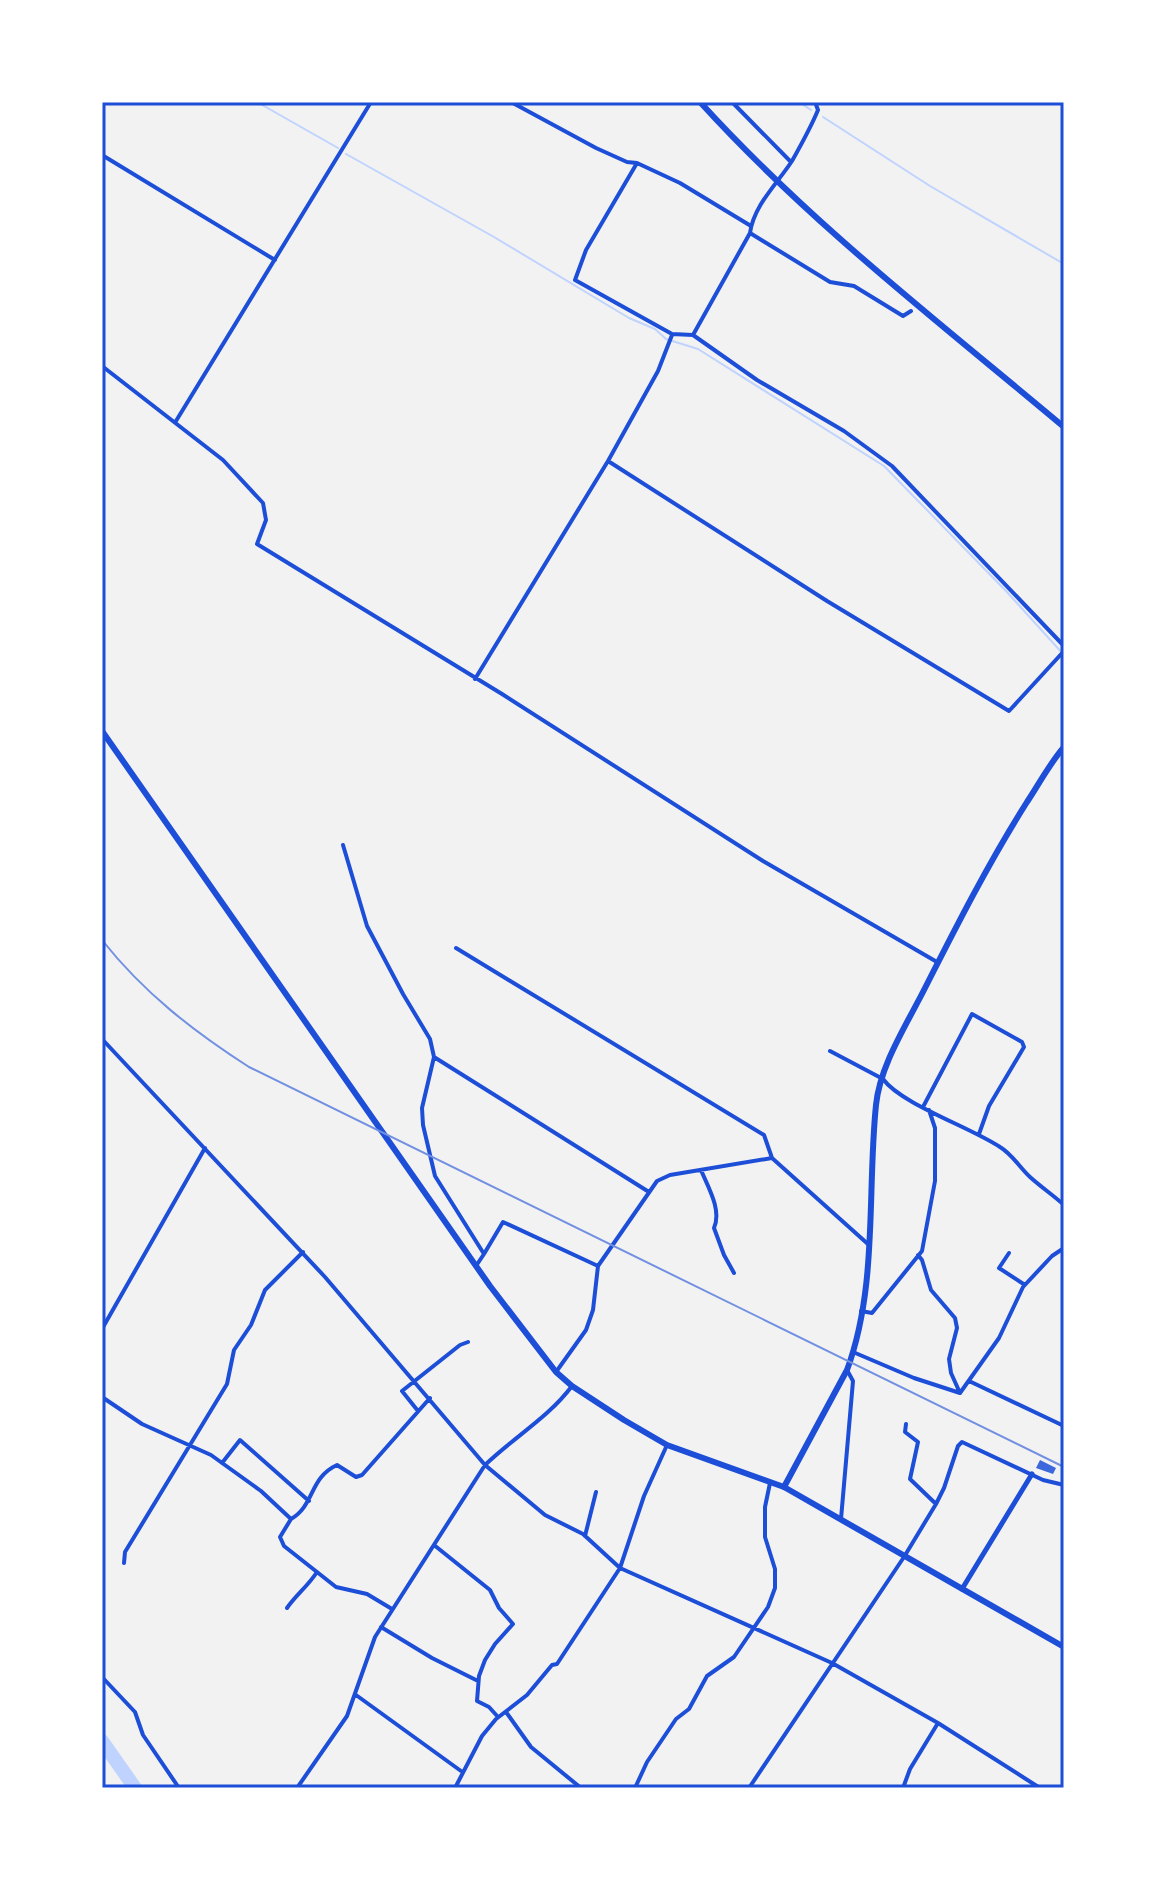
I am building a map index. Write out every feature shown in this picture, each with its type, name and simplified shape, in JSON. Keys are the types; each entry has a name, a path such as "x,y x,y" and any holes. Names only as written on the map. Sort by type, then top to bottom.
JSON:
{"main road":[{"path":"700,102 777,182 917,307 1064,427"},
{"path":"102,731 476,1266 556,1372 572,1386 667,1445 784,1487 1064,1647"},
{"path":"784,1487 847,1370 853,1352 869,1245 876,1102 883,1079 938,963 1010,827 1064,747"},
{"path":"962,1589 1032,1474"}],"street":[{"path":"175,421 371,102"},
{"path":"511,102 596,148 680,183 751,226"},
{"path":"732,102 791,162"},
{"path":"693,335 750,233 755,214 791,162 814,119 818,110 815,102"},
{"path":"102,155 275,260"},
{"path":"608,461 827,601 1009,711 1057,661 1064,648 892,466 844,431 757,380 693,335 672,336 575,280 586,250 637,163"},
{"path":"750,233 830,282 854,286 903,316 911,311"},
{"path":"475,679 608,461 658,371 672,336"},
{"path":"102,366 223,460 263,503 266,520 257,544 502,694 763,861 938,963"},
{"path":"343,845 367,926 430,1039 434,1057 422,1108 435,1176 484,1254"},
{"path":"456,948 764,1135 772,1158 869,1245"},
{"path":"923,1107 972,1014 1022,1042 1024,1047 989,1106 979,1135"},
{"path":"102,1039 303,1252 485,1465 545,1515 585,1536 620,1568 832,1663 938,1723 1040,1788"},
{"path":"830,1051 883,1079 923,1107 1003,1148 1029,1176 1064,1205"},
{"path":"434,1057 649,1192"},
{"path":"861,1311 872,1313 922,1251 935,1181 935,1128 929,1110"},
{"path":"102,1329 205,1148"},
{"path":"556,1372 586,1330 593,1310 598,1266 657,1181 670,1175 772,1158"},
{"path":"701,1170 716,1207 718,1219 714,1228 734,1273"},
{"path":"476,1266 503,1222 598,1266"},
{"path":"960,1393 999,1338 1025,1285 1064,1248"},
{"path":"124,1563 125,1552 229,1379 234,1350 251,1325 265,1290 303,1252"},
{"path":"1009,1253 999,1268 1025,1285"},
{"path":"918,1255 931,1290 955,1318 957,1328 949,1359 951,1373 960,1393"},
{"path":"418,1411 402,1391 468,1342"},
{"path":"853,1352 914,1378 960,1393"},
{"path":"841,1522 853,1381 847,1370"},
{"path":"969,1381 1064,1426"},
{"path":"297,1788 347,1716 375,1637 485,1465 504,1446 556,1408 572,1386"},
{"path":"102,1397 142,1424 191,1445 222,1463 261,1491 291,1519"},
{"path":"392,1609 367,1594 336,1587 284,1546 280,1537 291,1519 300,1514 317,1481 329,1469 337,1465 356,1477 362,1475 430,1398"},
{"path":"906,1424 905,1432 918,1442 910,1479 936,1504"},
{"path":"222,1463 240,1440 309,1501"},
{"path":"749,1788 904,1557 936,1504 962,1442 1043,1480 1064,1485"},
{"path":"455,1788 482,1736 498,1717 527,1695 552,1665 557,1664 620,1568 644,1496 667,1445"},
{"path":"635,1788 647,1762 676,1719 689,1709 707,1676 734,1657 768,1607 775,1588 775,1569 765,1537 765,1507 771,1481"},
{"path":"585,1536 596,1492"},
{"path":"434,1545 490,1590 499,1608 513,1624 489,1651 478,1681 477,1701 489,1707 498,1717"},
{"path":"287,1608 317,1572"},
{"path":"381,1627 478,1681"},
{"path":"102,1677 135,1712 143,1735 179,1788"},
{"path":"356,1695 462,1771"},
{"path":"506,1712 531,1747 581,1788"},
{"path":"903,1788 910,1769 938,1723"}],"building":[{"path":"1040,1460 1056,1468 1053,1474 1036,1468"}],"waterway":[{"path":"257,102 338,148"},
{"path":"799,102 811,110"},
{"path":"823,117 930,186 1064,264"},
{"path":"346,154 629,318 655,329 666,339 698,349 884,466 1064,655"},
{"path":"102,1741 135,1788"}],"railway":[{"path":"102,940 170,1010 249,1067 1064,1467"}]}
